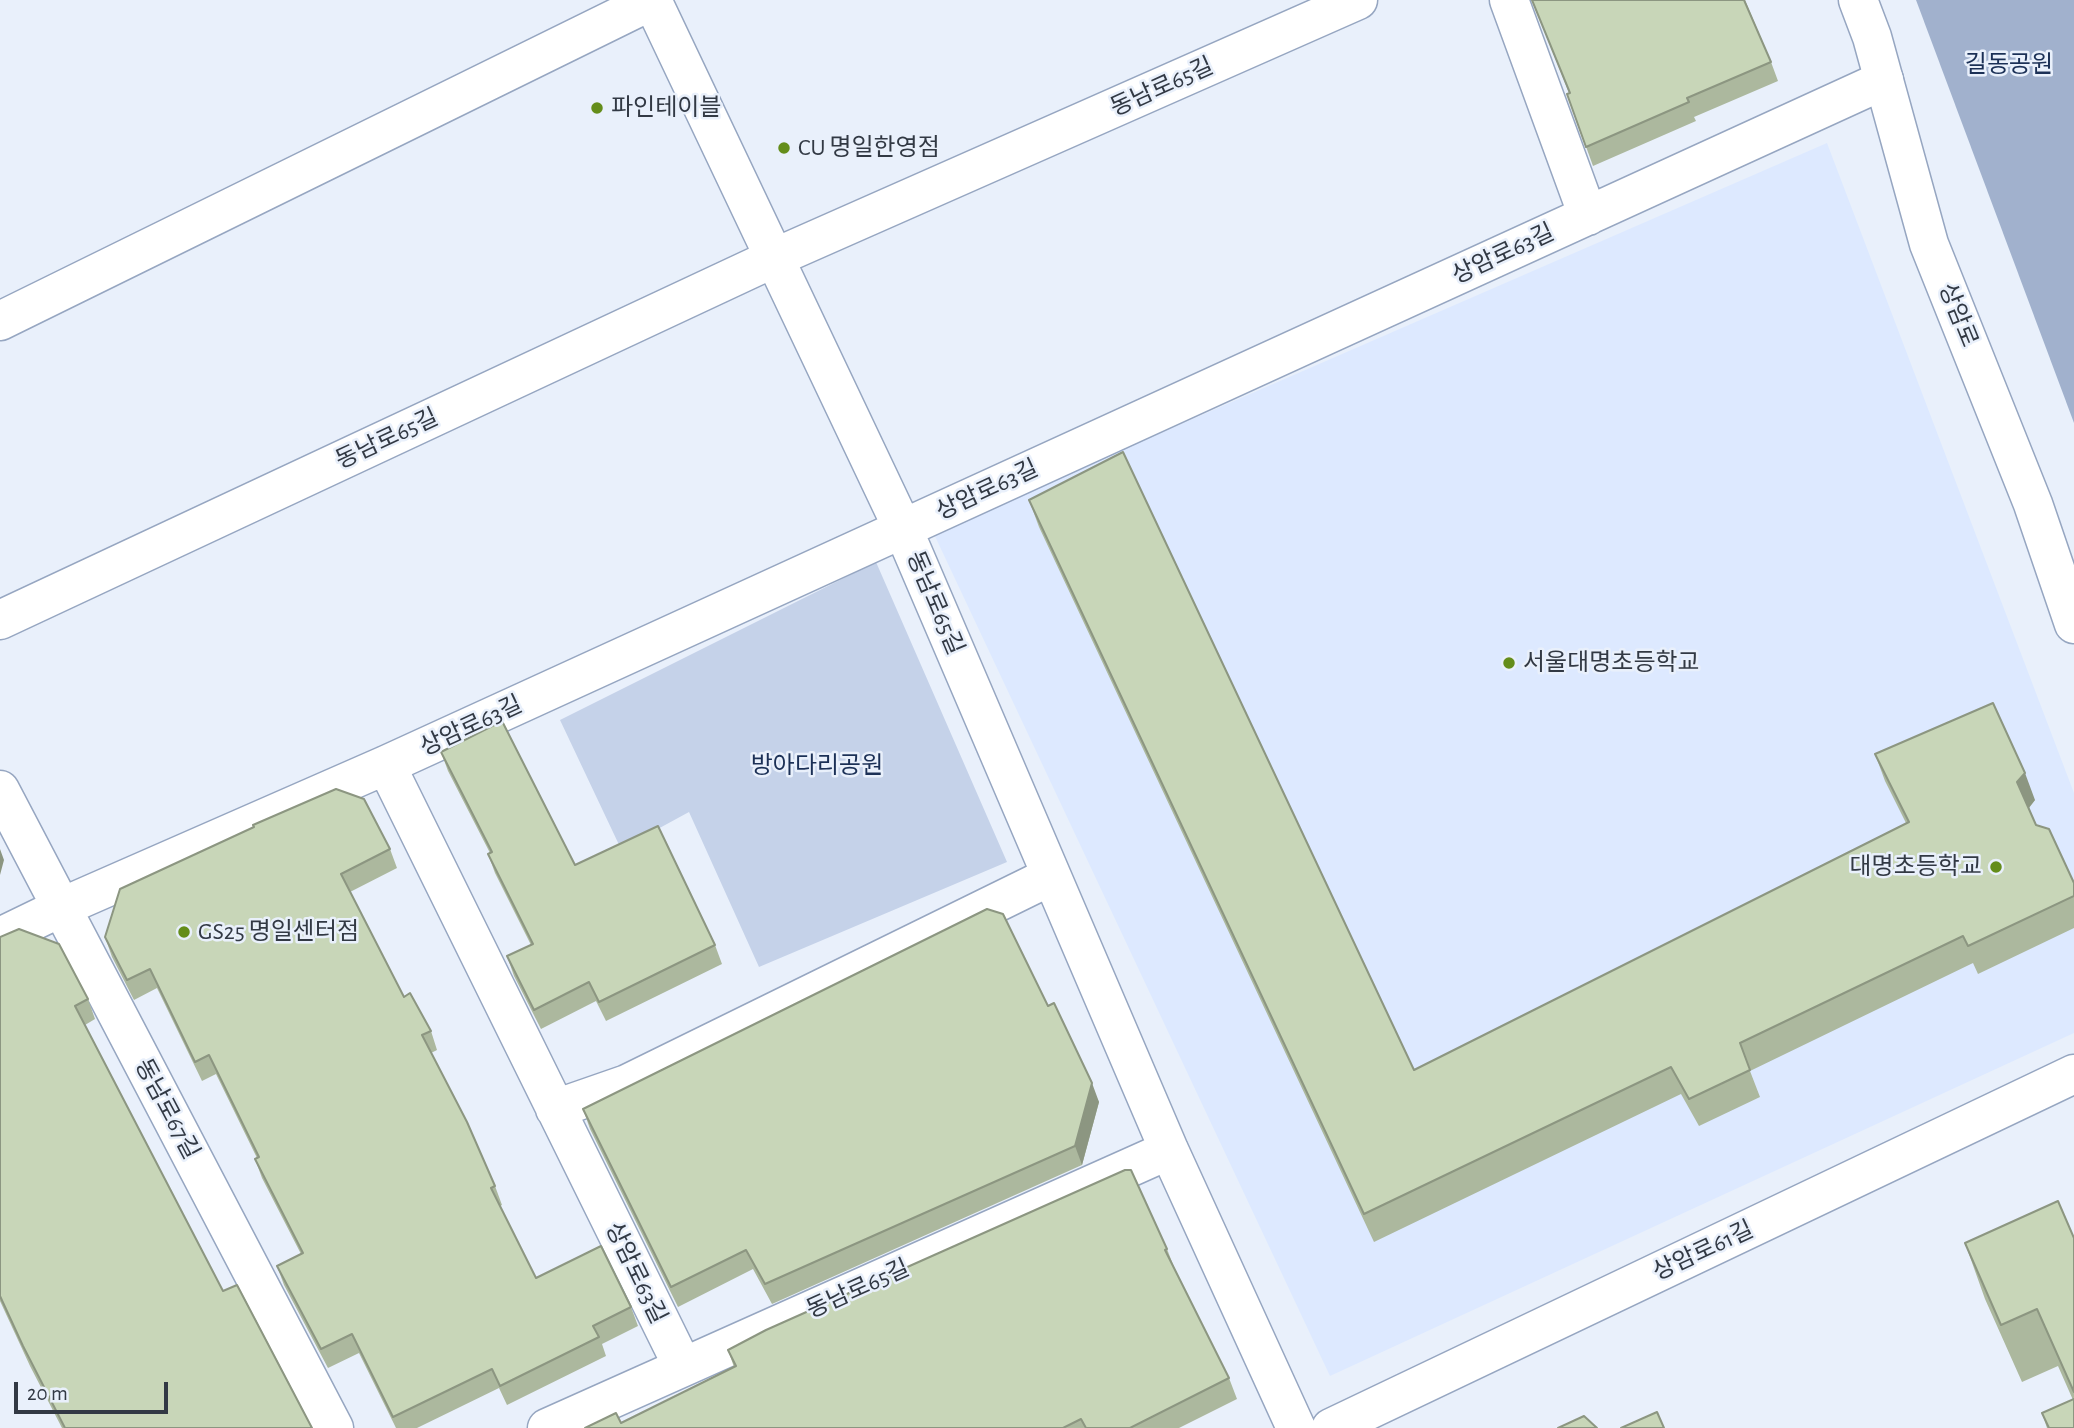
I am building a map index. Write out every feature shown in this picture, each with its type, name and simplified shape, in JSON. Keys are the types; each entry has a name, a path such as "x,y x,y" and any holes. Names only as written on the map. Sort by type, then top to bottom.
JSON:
{"street":[{"name":"동남로65길","path":"0,321 652,0 903,528 1169,1150 1296,1428"},
{"name":"동남로65길","path":"0,620 774,258 1358,0"},
{"path":"1509,0 1588,216"},
{"name":"상암로","path":"1858,0 1884,80 1929,244 2033,504 2074,624"},
{"name":"상암로63길","path":"0,937 386,765 1884,80"},
{"name":"상암로63길","path":"386,765 683,1367"},
{"name":"동남로67길","path":"0,790 334,1428"},
{"path":"555,1108 627,1084 1051,876"},
{"name":"상암로61길","path":"1331,1428 2074,1074"},
{"name":"동남로65길","path":"547,1428 1169,1150"}],"shaded area":[{"name":"서울대명초등학교","path":"1827,143 2074,793 2074,1033 1330,1376 933,532"}],"green space":[{"name":"길동공원","path":"1916,0 2074,0 2074,423"},
{"name":"방아다리공원","path":"876,562 1007,862 759,967 689,812 621,849 560,720"}],"building":[{"path":"1532,0 1744,0 1771,62 1687,98 1689,102 1586,147 1567,94 1570,93"},
{"name":"대명초등학교","path":"1123,452 1414,1070 1909,822 1875,754 1993,703 2025,773 2017,782 2036,825 2049,829 2074,883 2074,896 1968,946 1963,936 1740,1043 1750,1070 1689,1099 1671,1067 1364,1214 1029,500"},
{"path":"502,721 575,865 658,826 715,945 599,1002 589,982 534,1010 507,956 533,944 488,854 492,852 441,752"},
{"path":"336,789 364,799 390,849 341,874 404,997 410,993 431,1031 422,1035 467,1122 495,1186 491,1188 536,1278 601,1246 631,1307 593,1326 599,1337 500,1386 492,1369 393,1417 352,1334 321,1349 277,1266 303,1253 255,1159 259,1157 209,1055 195,1062 150,969 127,980 105,937 120,889 254,827 253,825"},
{"path":"987,909 1003,914 1048,1006 1054,1003 1092,1083 1075,1146 765,1284 746,1250 671,1287 583,1109"},
{"path":"19,929 59,944 88,999 75,1006 223,1291 237,1285 312,1428 65,1428 0,1296 0,937"},
{"path":"1125,1170 1131,1170 1167,1249 1165,1250 1229,1378 1130,1428 1086,1428 1081,1419 1063,1428 585,1428 616,1413 621,1423 736,1366 728,1350 766,1330"},
{"path":"2058,1201 2074,1238 2074,1392 2037,1309 2001,1325 1965,1243"},
{"path":"2074,1399 2074,1428 2049,1428 2042,1413"},
{"path":"1657,1412 1664,1428 1621,1428"},
{"path":"1584,1416 1597,1428 1558,1428"}],"place":[{"name":"파인테이블","path":"597,108"},
{"name":"CU 명일한영점","path":"784,148"},
{"name":"서울대명초등학교","path":"1509,663"},
{"name":"대명초등학교","path":"1996,867"},
{"name":"GS25 명일센터점","path":"184,932"}]}
